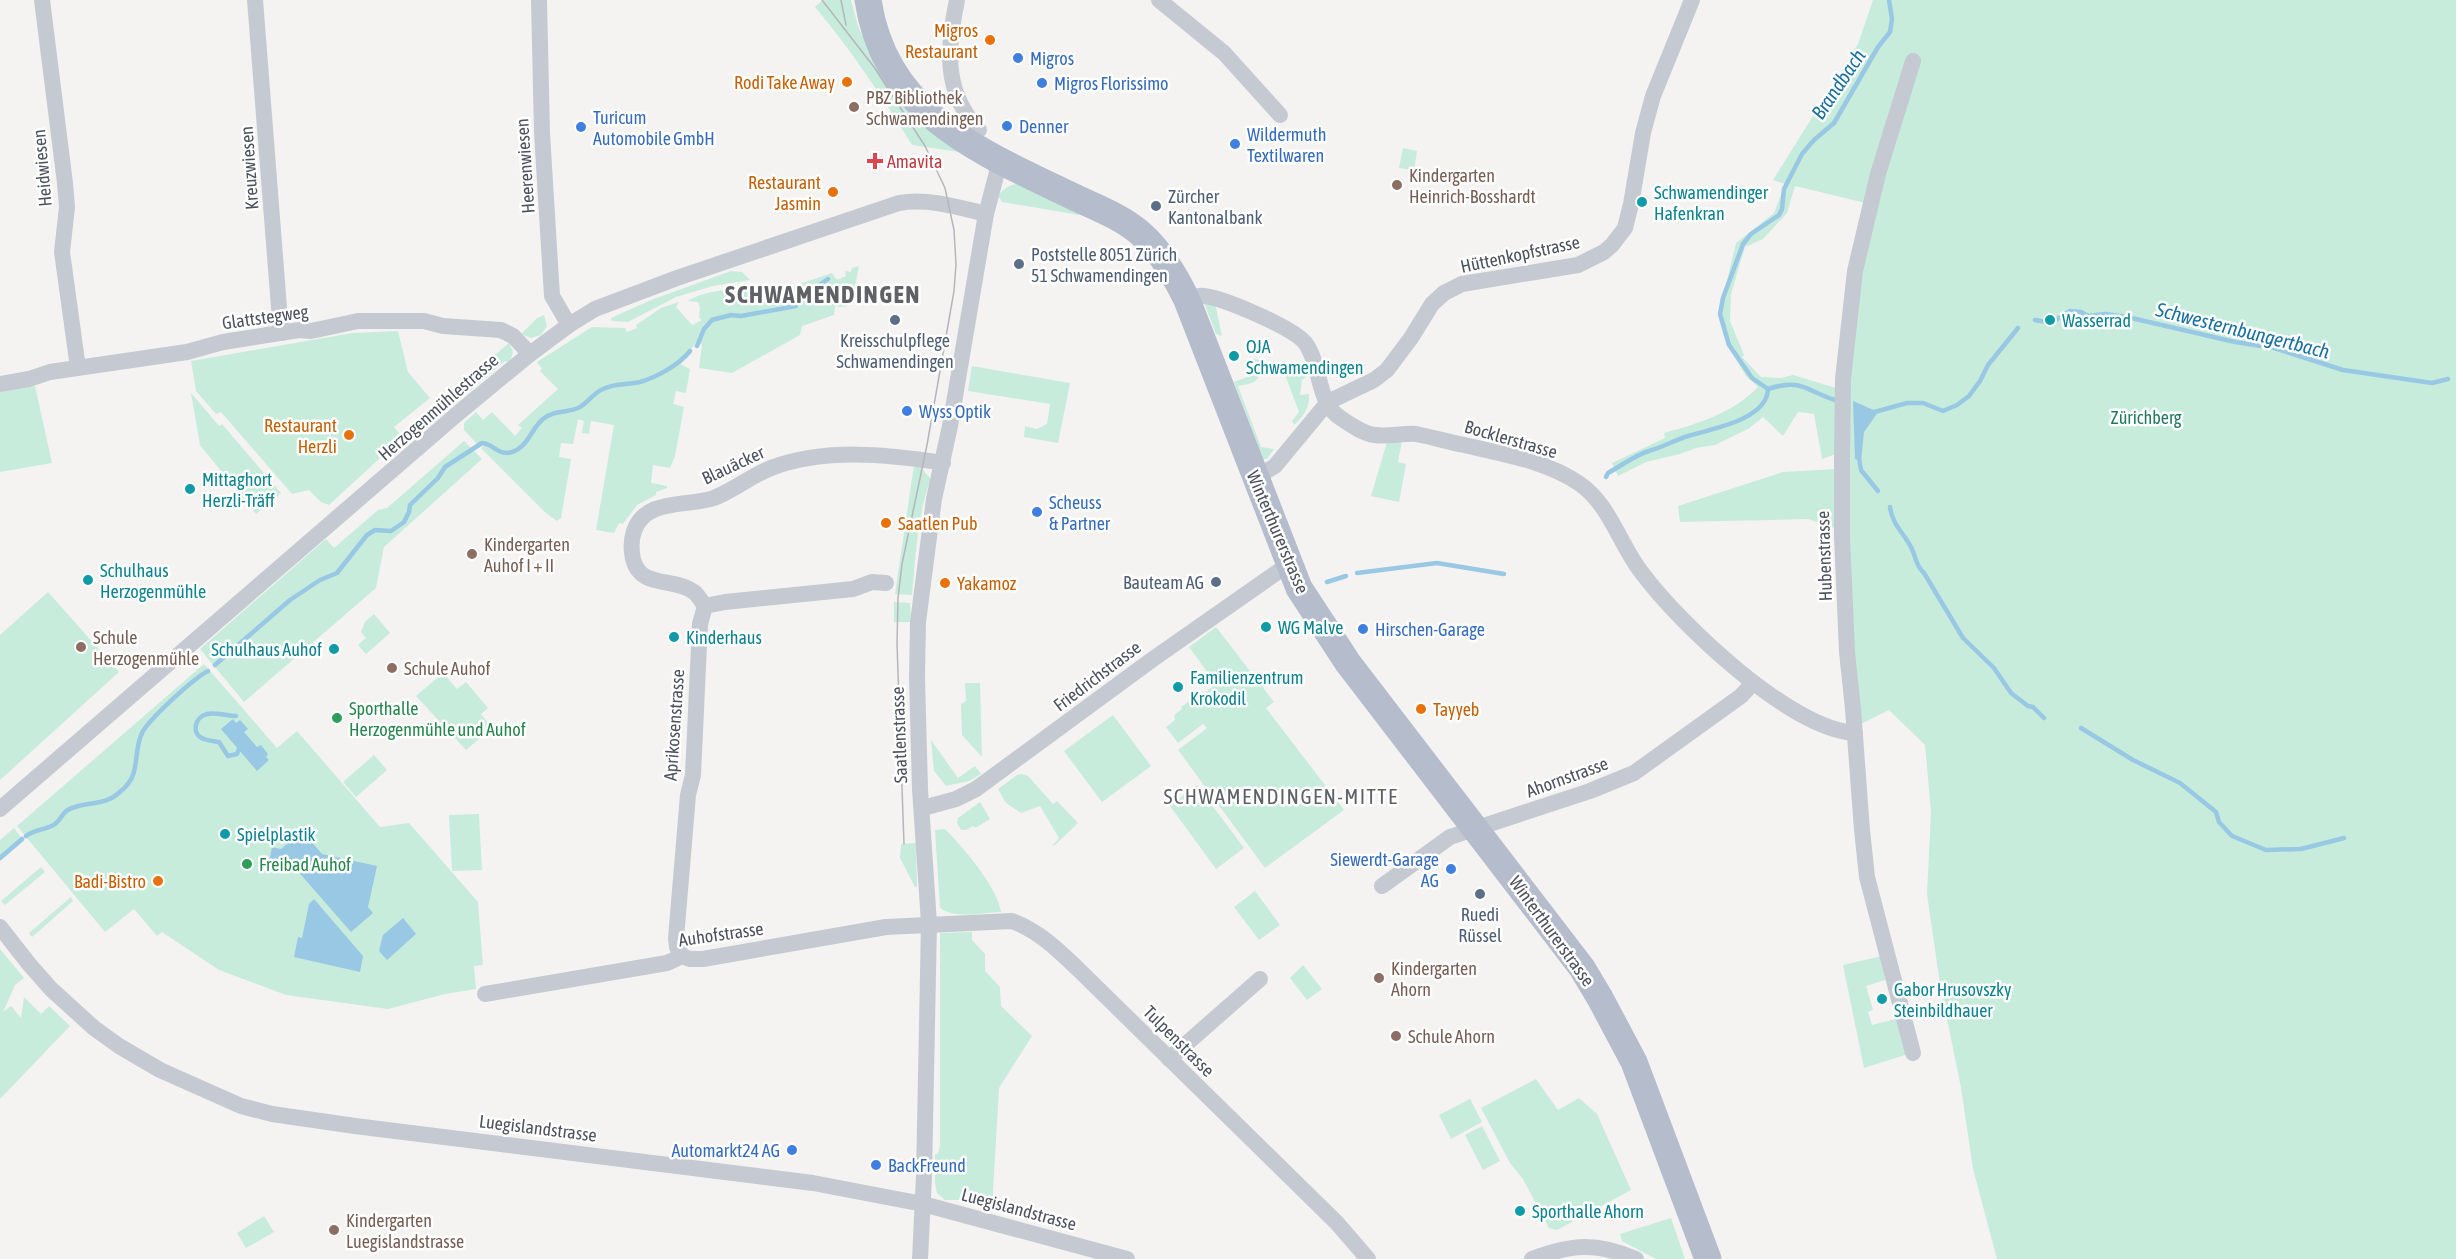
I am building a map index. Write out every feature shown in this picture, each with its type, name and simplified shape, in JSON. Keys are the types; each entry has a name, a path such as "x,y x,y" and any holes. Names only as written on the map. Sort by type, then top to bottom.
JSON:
{"main road":[{"name":"Winterthurerstrasse","path":"868,0 880,46 896,77 909,95 947,130 1000,161 1131,226 1144,237 1172,271 1186,300 1299,588 1326,632 1582,968 1634,1062 1708,1259"}],"street":[{"name":"Heidwiesen","path":"42,0 65,183 66,207 62,252 78,368"},
{"name":"Kreuzwiesen","path":"255,0 281,333"},
{"name":"Heerenwiesen","path":"539,0 542,133 552,296 568,325"},
{"path":"957,0 949,46 950,72 965,115 979,130"},
{"path":"1160,0 1224,53 1280,115"},
{"name":"Hüttenkopfstrasse","path":"1255,478 1275,466 1328,402 1374,380 1387,370 1412,338 1432,304 1444,293 1462,284 1578,265 1604,252 1620,237 1625,228 1631,204 1643,133 1653,96 1692,0"},
{"name":"Hubenstrasse","path":"1913,61 1878,174 1856,263 1843,379 1842,536 1846,652 1867,877 1913,1053"},
{"name":"Saatlenstrasse","path":"920,1259 929,923 920,789 918,622 927,545 986,214 1000,161"},
{"name":"Herzogenmühlestrasse","path":"0,809 530,354 568,325 595,309 630,295 886,206 913,200 986,214"},
{"name":"Bocklerstrasse","path":"1186,300 1205,296 1293,331 1310,351 1321,391 1337,416 1368,433 1377,435 1415,434 1470,447 1551,468 1580,484 1615,526 1640,571 1677,615 1754,683 1807,716 1840,732 1855,733"},
{"name":"Glattstegweg","path":"0,384 78,368 194,351 223,342 299,330 311,331 358,321 424,321 443,326 501,330 513,336 530,354"},
{"name":"Blauäcker","path":"705,606 693,592 674,584 650,579 636,566 632,539 635,528 647,513 664,507 714,497 769,469 809,458 857,455 943,464"},
{"name":"Friedrichstrasse","path":"923,808 956,799 976,789 1153,659 1289,564"},
{"path":"705,606 853,589 872,582 886,583"},
{"name":"Aprikosenstrasse","path":"682,957 676,938 688,795 693,775 700,624 705,606"},
{"name":"Ahornstrasse","path":"1382,886 1450,837 1590,791 1634,773 1741,696 1754,683"},
{"name":"Tulpenstrasse","path":"929,923 1012,921 1028,927 1046,939 1337,1223 1368,1259"},
{"name":"Auhofstrasse","path":"485,994 668,963 682,957 703,959 886,927 929,923"},
{"name":"Luegislandstrasse","path":"0,927 51,989 94,1028 160,1070 241,1106 272,1114 355,1126 813,1183 923,1204 1127,1259"},
{"path":"1169,1059 1260,979"},
{"path":"1532,1259 1565,1248 1582,1246 1615,1250 1636,1259"}],"green space":[{"path":"823,0 851,0 858,26 870,53 962,150 959,152 912,145 866,74 815,7"},
{"name":"Zürichberg","path":"1873,0 2456,0 2456,1259 1997,1259 1973,1169 1961,1088 1940,984 1927,894 1931,812 1925,745 1889,710 1859,725 1846,532 1808,519 1680,522 1678,506 1783,472 1836,469 1836,454 1822,459 1814,414 1798,412 1783,436 1763,417 1748,429 1715,445 1646,462 1618,476 1612,463 1665,438 1664,433 1726,411 1758,387 1746,376 1723,334 1720,310 1736,243 1774,213 1785,184 1773,180 1858,44","holes":["1795,186 1870,204 1836,388 1793,375 1781,378 1761,377 1742,357 1744,355 1730,321 1731,294 1745,247 1763,239 1787,213"]},
{"path":"1403,148 1417,151 1414,170 1399,168"},
{"path":"1017,184 1080,212 1079,215 1002,202 998,196 1004,189"},
{"path":"859,266 851,305 835,306 834,315 802,326 800,335 732,373 699,368 702,345 697,342 678,361 653,377 636,382 608,385 578,407 551,413 542,419 518,448 511,451 487,442 477,444 464,430 464,423 476,412 483,420 492,412 515,436 522,428 518,425 558,389 540,371 542,369 537,362 592,327 625,328 627,332 637,328 636,325 661,308 679,302 676,307 692,325 702,320 699,317 700,308 698,302 688,301 701,295 724,290 747,290 752,305 774,296 773,293 832,273 837,280 846,276 845,271 851,272 852,268"},
{"path":"731,271 742,272 750,280 713,286 676,297 628,322 612,321 611,318 651,300"},
{"path":"1203,300 1215,303 1222,336 1216,334"},
{"path":"544,315 547,326 541,335 531,338 521,334 537,318"},
{"path":"398,331 408,372 430,398 394,427 403,437 329,505 321,502 309,490 292,494 221,412 216,414 196,391 191,361 353,333"},
{"path":"509,343 513,352 510,363 505,361 454,405 448,398 449,394"},
{"path":"1253,359 1259,360 1260,372 1257,380 1238,386 1261,447 1274,449 1267,459 1263,459 1234,382 1255,374"},
{"path":"680,364 690,369 686,393 676,391 673,404 684,407 675,456 670,468 653,465 651,483 667,486 667,488 656,492 656,495 637,505 623,524 619,523 614,533 596,530 614,425 591,421 589,434 582,433 584,421 578,419 573,444 561,443 559,457 571,459 561,518 557,521 546,513 481,448 485,445 501,454 512,454 526,444 540,424 549,416 579,409 595,394 606,389 643,382"},
{"path":"972,366 1070,383 1058,443 1024,437 1025,426 1037,429 1047,424 1050,404 968,391"},
{"path":"1302,367 1307,376 1302,380 1300,395 1309,394 1309,399 1305,412 1294,425 1292,421 1299,412 1284,372 1286,371 1289,375"},
{"path":"35,386 52,463 0,472 0,392"},
{"path":"191,393 219,426 222,424 281,493 256,514 200,445"},
{"path":"436,405 440,405 446,412 428,428 422,421 422,417"},
{"path":"464,441 482,459 384,547 376,588 244,702 200,649 326,539 334,548 378,510 387,508"},
{"path":"1402,441 1398,462 1406,464 1399,502 1371,496 1387,442"},
{"path":"914,465 921,468 931,479 920,520 912,595 895,594"},
{"path":"48,592 119,672 0,780 0,635"},
{"path":"894,602 910,603 911,622 894,622"},
{"path":"374,614 390,633 366,654 358,645 366,638 361,632 365,622"},
{"path":"1216,627 1274,702 1266,708 1344,810 1265,868 1178,750 1207,728 1203,724 1178,743 1166,727 1175,720 1174,715 1182,709 1181,707 1188,702 1190,705 1216,684 1189,647"},
{"name":"Freibad Auhof","path":"204,664 277,748 297,731 380,827 409,823 478,902 483,965 474,966 476,989 445,994 388,1009 286,995 219,970 162,932 157,936 134,909 105,932 17,826"},
{"path":"443,673 457,689 466,682 488,708 481,714 492,728 466,750 416,696"},
{"path":"965,683 980,683 982,757 962,735 961,704 966,701"},
{"path":"1113,715 1151,766 1102,802 1064,751"},
{"path":"931,740 958,778 975,766 981,774 969,781 946,786 934,771"},
{"path":"374,755 387,770 356,797 343,782"},
{"path":"1017,775 1028,776 1053,804 1057,801 1078,823 1054,846 1059,838 1040,806 1021,813 1006,803 998,789"},
{"path":"1197,785 1244,848 1216,869 1170,806"},
{"path":"980,802 990,819 975,828 973,826 961,830 957,823 958,818"},
{"path":"479,814 482,870 452,871 449,815"},
{"path":"14,828 24,841 0,861 0,840"},
{"path":"945,829 987,880 994,891 1001,912 961,914 940,908 935,830"},
{"path":"916,843 917,887 915,887 900,858 901,844"},
{"path":"41,867 45,872 5,905 1,901"},
{"path":"1255,891 1280,925 1259,940 1234,907"},
{"path":"71,897 73,901 32,937 29,933"},
{"path":"972,932 972,940 985,954 985,971 1000,987 1001,1006 1032,1036 999,1088 992,1209 962,1200 945,1200 937,1193 935,1183 935,1154 938,1154 940,1145 940,933"},
{"path":"0,949 24,978 15,985 3,1012 11,1006 21,1018 24,997 41,1014 49,1006 70,1026 0,1099"},
{"path":"1882,956 1888,979 1866,986 1873,1010 1868,1012 1872,1025 1899,1018 1908,1054 1864,1068 1843,965"},
{"path":"1303,965 1322,989 1307,1000 1290,978"},
{"path":"1536,1079 1558,1110 1579,1098 1597,1114 1631,1190 1557,1230 1549,1228 1523,1179 1510,1163 1481,1108"},
{"path":"1470,1099 1482,1122 1451,1139 1439,1115"},
{"path":"1482,1126 1500,1161 1483,1170 1465,1135"},
{"path":"264,1216 274,1232 246,1248 237,1233"},
{"path":"1671,1218 1685,1259 1656,1259 1622,1241 1620,1234"}],"water":[{"path":"1853,401 1876,411 1876,415 1864,432 1861,461 1855,459"},
{"path":"233,719 236,723 240,720 248,729 244,732 257,747 261,745 268,754 266,757 269,760 257,771 221,729"},
{"path":"302,831 322,854 377,866 368,907 373,913 351,932 296,869 269,863 272,847 281,849"},
{"path":"314,899 363,956 360,972 294,957 298,937 302,938 309,904"},
{"path":"403,918 416,934 387,960 379,951 383,935"}],"waterway":[{"name":"Brandbach","path":"1768,389 1752,378 1729,345 1720,314 1723,298 1743,244 1751,234 1779,215 1782,209 1784,189 1802,154 1834,123 1878,47 1890,32 1892,19 1889,0"},
{"path":"802,297 828,279"},
{"path":"697,346 704,329 712,320 731,315 741,316 796,306"},
{"name":"Schwesternbungertbach","path":"2035,320 2051,323 2070,311 2081,312 2088,316 2105,314 2127,317 2235,342 2274,348 2343,370 2432,383 2448,379"},
{"name":"Schwesternbungertbach","path":"1871,413 1907,403 1923,403 1943,411 1957,405 1969,396 1988,365 2018,328"},
{"path":"215,665 290,600 320,580 337,573 367,535 375,530 391,531 404,522 410,505 438,478 445,467 482,443 507,453 517,450 547,416 578,408 596,393 608,387 640,382 653,377 674,366 690,351"},
{"name":"Schwesternbungertbach","path":"1768,389 1796,385 1835,400"},
{"path":"1606,477 1608,473 1644,453 1748,416 1765,400 1768,389"},
{"path":"1859,458 1861,470 1878,491"},
{"path":"1890,507 1893,518 1911,547 1919,567 1963,638 1994,668 2011,693 2028,706 2033,707 2044,718"},
{"path":"1357,573 1437,563 1504,574"},
{"path":"1327,582 1346,576"},
{"path":"26,836 55,824 70,809 110,799 128,785 134,771 139,741 146,727 172,699 208,671"},
{"path":"236,716 207,714 199,719 196,730 200,737 219,742 228,756 237,754 240,746"},
{"path":"2081,728 2133,760 2180,783 2216,812 2219,822 2232,836 2266,850 2301,849 2344,838"},
{"path":"0,858 22,839"}],"tram line":[{"path":"822,0 874,67 925,146 945,188 954,230 956,264 954,291 927,445 902,564 898,598 897,644 904,844"},
{"path":"841,0 846,25"}],"place":[{"name":"Migros Restaurant","path":"990,40"},
{"name":"Migros","path":"1018,58"},
{"name":"Rodi Take Away","path":"847,82"},
{"name":"Migros Florissimo","path":"1042,83"},
{"name":"PBZ Bibliothek Schwamendingen","path":"854,107"},
{"name":"Denner","path":"1007,126"},
{"name":"Turicum Automobile GmbH","path":"581,127"},
{"name":"Wildermuth Textilwaren","path":"1235,144"},
{"name":"Amavita","path":"875,161"},
{"name":"Kindergarten Heinrich-Bosshardt","path":"1397,185"},
{"name":"Restaurant Jasmin","path":"833,192"},
{"name":"Schwamendinger Hafenkran","path":"1642,202"},
{"name":"Zürcher Kantonalbank","path":"1156,206"},
{"name":"Poststelle 8051 Zürich 51 Schwamendingen","path":"1019,264"},
{"name":"Kreisschulpflege Schwamendingen","path":"895,320"},
{"name":"Wasserrad","path":"2050,320"},
{"name":"OJA Schwamendingen","path":"1234,356"},
{"name":"Wyss Optik","path":"907,411"},
{"name":"Restaurant Herzli","path":"349,435"},
{"name":"Mittaghort Herzli-Träff","path":"190,489"},
{"name":"Scheuss & Partner","path":"1037,512"},
{"name":"Saatlen Pub","path":"886,523"},
{"name":"Kindergarten Auhof I + II","path":"472,554"},
{"name":"Schulhaus Herzogenmühle","path":"88,580"},
{"name":"Bauteam AG","path":"1216,582"},
{"name":"Yakamoz","path":"945,583"},
{"name":"WG Malve","path":"1266,627"},
{"name":"Hirschen-Garage","path":"1363,629"},
{"name":"Kinderhaus","path":"674,637"},
{"name":"Schule Herzogenmühle","path":"81,647"},
{"name":"Schulhaus Auhof","path":"334,649"},
{"name":"Schule Auhof","path":"392,668"},
{"name":"Familienzentrum Krokodil","path":"1178,687"},
{"name":"Tayyeb","path":"1421,709"},
{"name":"Sporthalle Herzogenmühle und Auhof","path":"337,718"},
{"name":"Spielplastik","path":"225,834"},
{"name":"Freibad Auhof","path":"247,864"},
{"name":"Siewerdt-Garage AG","path":"1451,869"},
{"name":"Badi-Bistro","path":"158,881"},
{"name":"Ruedi Rüssel","path":"1480,894"},
{"name":"Kindergarten Ahorn","path":"1379,978"},
{"name":"Gabor Hrusovszky Steinbildhauer","path":"1882,999"},
{"name":"Schule Ahorn","path":"1396,1036"},
{"name":"Automarkt24 AG","path":"792,1150"},
{"name":"BackFreund","path":"876,1165"},
{"name":"Sporthalle Ahorn","path":"1520,1211"},
{"name":"Kindergarten Luegislandstrasse","path":"334,1230"}],"district":[{"name":"SCHWAMENDINGEN","path":"823,294"},
{"name":"SCHWAMENDINGEN-MITTE","path":"1281,796"}]}
